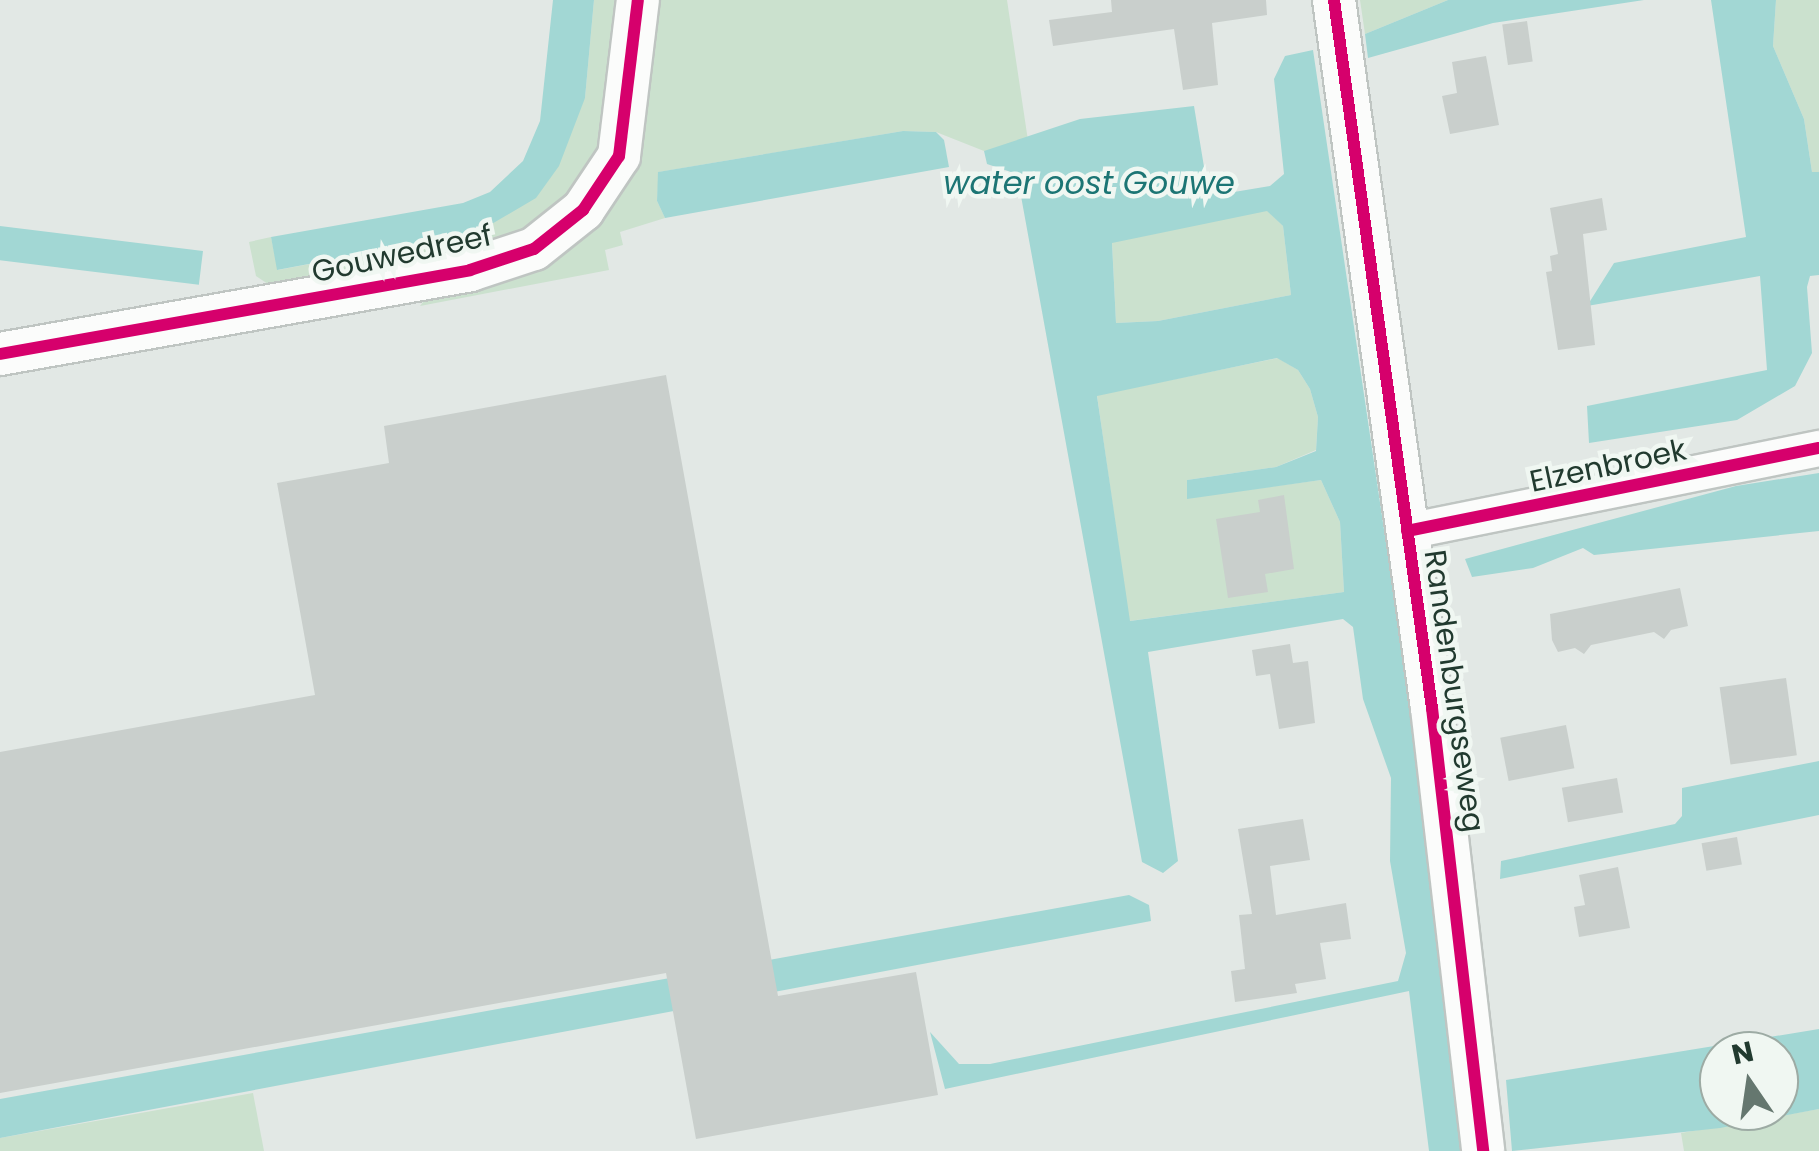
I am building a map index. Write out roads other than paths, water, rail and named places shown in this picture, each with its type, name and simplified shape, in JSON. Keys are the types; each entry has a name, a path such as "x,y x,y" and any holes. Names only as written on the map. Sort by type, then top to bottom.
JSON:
{"street":[{"name":"Gouwedreef","path":"0,354 470,270 534,249 583,210 619,156 638,0"},
{"name":"Randenburgseweg","path":"1334,0 1407,531 1484,1151"},
{"name":"Elzenbroek","path":"1407,531 1819,448"}],"water":[{"path":"553,0 594,0 585,98 559,166 536,198 478,232 277,270 271,237 463,203 490,192 523,161 540,121"},
{"path":"1448,0 1644,0 1493,23 1368,58 1365,34"},
{"path":"1711,0 1776,0 1773,46 1804,119 1812,172 1819,172 1819,275 1810,276 1807,287 1812,353 1795,386 1737,420 1589,443 1587,406 1767,370 1760,276 1587,306 1614,263 1746,237"},
{"name":"water oost Gouwe","path":"1313,50 1419,766 1464,1151 1429,1151 1409,991 945,1089 930,1032 959,1064 990,1064 1398,981 1406,953 1390,861 1391,778 1363,699 1353,627 1343,619 1148,652 1178,861 1163,873 1142,862 1017,174 987,164 984,151 1080,119 1194,106 1206,179 1216,195 1270,186 1284,174 1274,79 1285,56","holes":["1267,211 1283,226 1291,295 1158,321 1116,323 1112,243","1277,358 1298,370 1310,389 1318,417 1316,451 1276,467 1187,480 1187,499 1321,480 1340,522 1344,592 1130,621 1097,396"]},
{"path":"903,131 936,132 944,140 949,167 665,218 657,201 658,172"},
{"path":"0,226 203,251 199,285 0,260"},
{"path":"1819,473 1819,531 1594,555 1583,548 1533,568 1472,577 1465,559 1736,486"},
{"path":"1819,761 1819,815 1500,879 1501,861 1675,824 1682,816 1682,788"},
{"path":"1129,895 1149,905 1151,921 0,1138 0,1099"},
{"path":"1819,1029 1819,1109 1799,1113 1799,1032"},
{"path":"1699,1049 1699,1130 1512,1151 1506,1080"}]}
